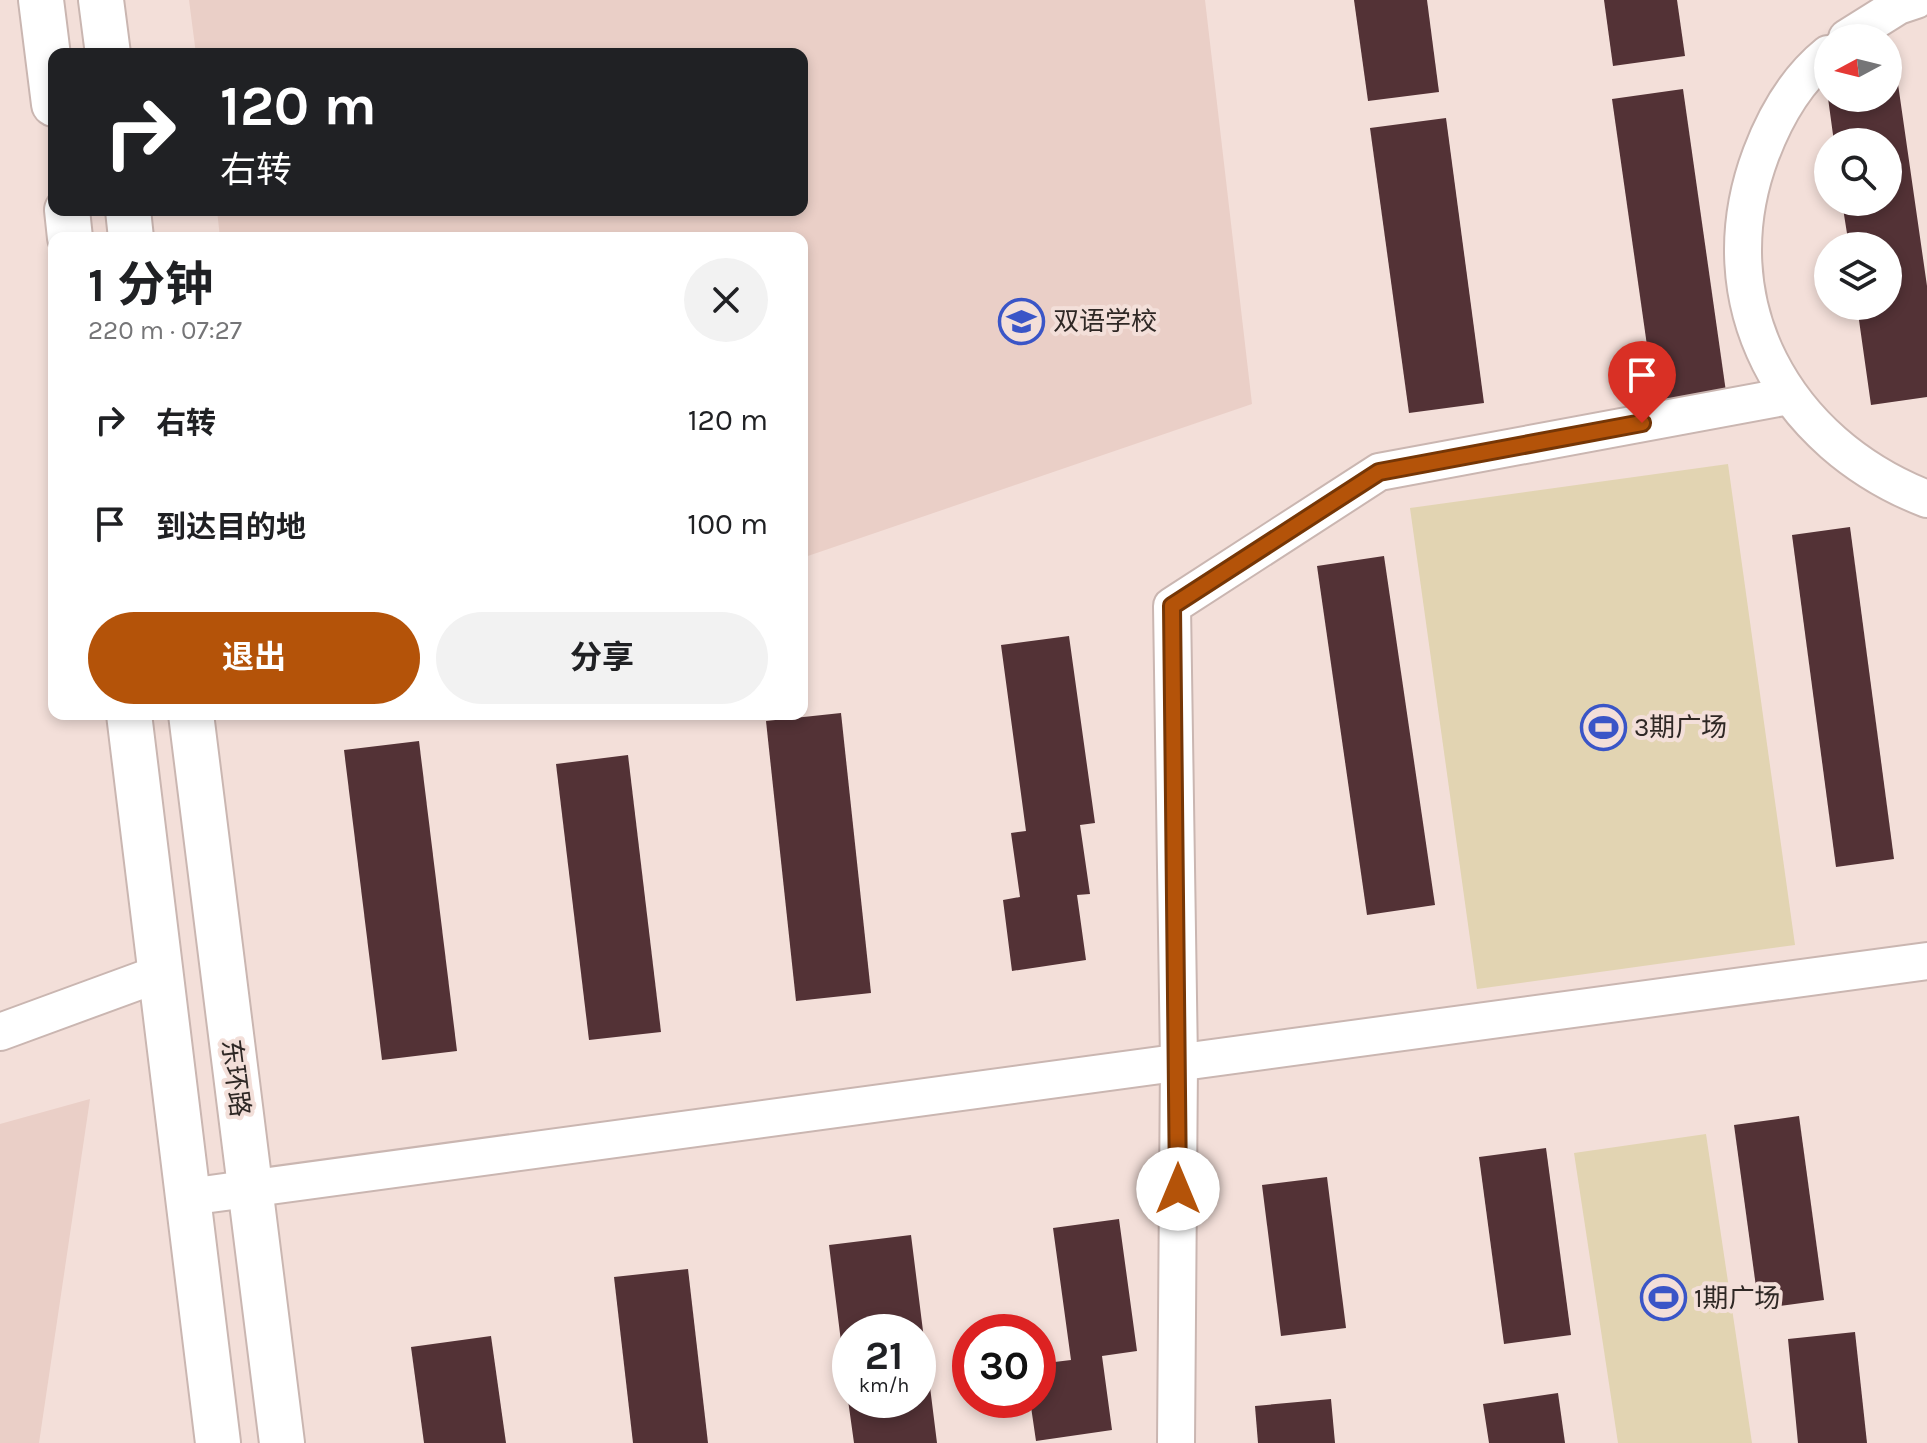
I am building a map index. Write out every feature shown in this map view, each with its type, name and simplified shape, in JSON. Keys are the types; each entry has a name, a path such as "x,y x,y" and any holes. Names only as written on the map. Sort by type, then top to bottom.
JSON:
{"main road":[{"path":"41,0 48,56"},
{"path":"101,0 107,48"},
{"path":"130,720 218,1443"},
{"name":"东环路","path":"192,720 282,1443"}],"street":[{"path":"1869,24 1898,6 1916,0"},
{"path":"1814,69 1792,93 1769,132 1753,176 1744,221 1744,267 1751,312 1766,356 1789,396 1818,432 1853,462 1893,485 1927,499"},
{"path":"1176,1443 1179,1062 1172,606 1379,472 1789,396"},
{"path":"188,1197 1927,961"},
{"path":"0,1032 161,973"}],"shaded area":[{"name":"双语学校","path":"189,0 1205,0 1252,404 808,556 808,232 219,232 218,216 808,216 808,48 195,48"},
{"name":"3期广场","path":"1728,464 1795,945 1477,989 1410,508"},
{"path":"90,1099 39,1443 0,1443 0,1124"},
{"name":"1期广场","path":"1706,1134 1752,1443 1618,1443 1574,1153"}],"building":[{"path":"1354,0 1427,0 1439,92 1368,101"},
{"path":"1604,0 1677,0 1685,56 1613,66"},
{"path":"1683,89 1728,406 1657,416 1612,99"},
{"path":"1830,112 1902,112 1927,286 1927,397 1871,405 1859,320 1902,320 1902,232 1847,232 1844,216 1902,216 1902,128 1832,128"},
{"path":"1446,118 1484,403 1409,413 1370,128"},
{"path":"1850,527 1894,859 1836,867 1792,535"},
{"path":"1384,556 1435,905 1367,915 1317,566"},
{"path":"1069,636 1095,823 1080,825 1090,894 1077,895 1086,960 1012,971 1003,900 1020,897 1011,833 1026,831 1001,645"},
{"path":"841,713 871,993 796,1001 766,721 808,720 808,717"},
{"path":"419,741 457,1051 382,1060 344,750"},
{"path":"628,755 661,1032 589,1040 556,764"},
{"path":"1799,1116 1824,1300 1759,1309 1734,1125"},
{"path":"1546,1148 1571,1335 1504,1344 1479,1157"},
{"path":"1327,1177 1346,1328 1281,1336 1262,1185"},
{"path":"1119,1219 1137,1351 1102,1356 1112,1430 1036,1441 1033,1418 1056,1418 1056,1362 1071,1360 1053,1228"},
{"path":"911,1235 921,1314 838,1314 829,1245"},
{"path":"688,1269 708,1443 633,1443 614,1277"},
{"path":"1855,1332 1867,1443 1798,1443 1788,1339"},
{"path":"491,1336 506,1443 424,1443 411,1347"},
{"path":"1558,1393 1565,1443 1489,1443 1483,1404"},
{"path":"1331,1399 1335,1443 1258,1443 1255,1406"},
{"path":"851,1418 934,1418 937,1443 854,1443"}],"place":[{"name":"双语学校","path":"1022,321"},
{"name":"3期广场","path":"1603,727"},
{"name":"1期广场","path":"1663,1298"}],"route":[{"path":"1178,1189 1172,606 1379,472 1642,423"}]}
